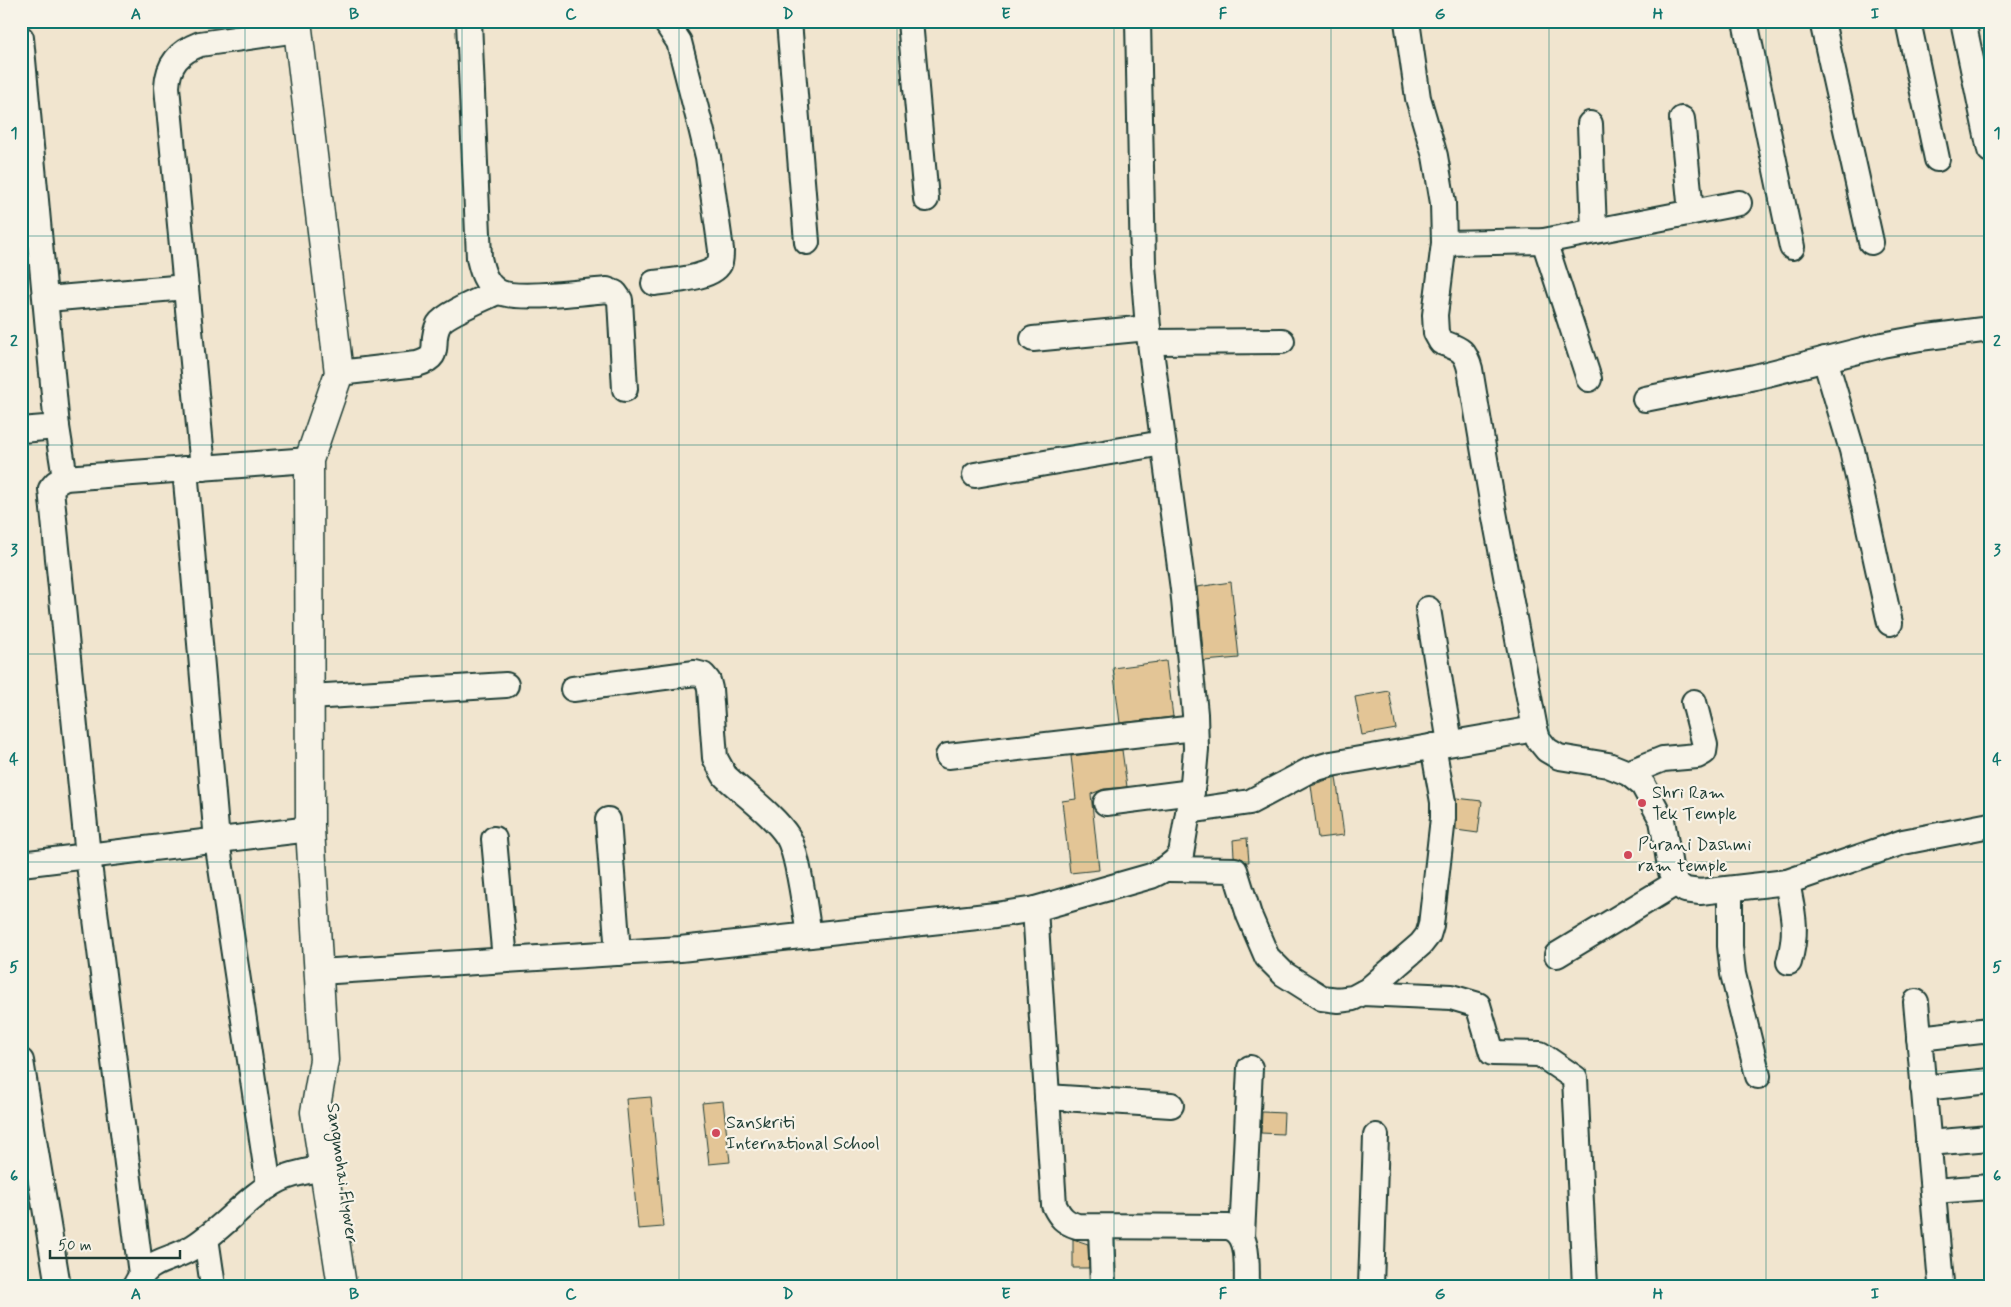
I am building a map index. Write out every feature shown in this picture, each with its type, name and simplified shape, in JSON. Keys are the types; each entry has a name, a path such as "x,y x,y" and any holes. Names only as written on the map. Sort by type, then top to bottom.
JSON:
{"main road":[{"path":"297,26 339,373 309,460 310,830 324,1060 315,1112 342,1286"},
{"name":"Sangmohai Flyover","path":"324,1060 334,1109 357,1286"}],"street":[{"path":"469,21 479,258 485,280 498,292 520,296 607,290 615,293 620,300 625,389"},
{"path":"654,283 713,272 720,263 721,250 708,157 679,42 665,21"},
{"path":"789,21 807,242"},
{"path":"910,21 926,199"},
{"path":"1138,21 1144,265 1149,335 1183,588 1196,748 1181,854 1168,869"},
{"path":"1407,21 1418,98 1440,180 1443,203 1444,243 1434,315 1436,333 1441,342 1458,349 1467,356 1493,507 1538,739 1547,750 1559,757 1608,765 1628,773 1643,785 1662,820 1671,872 1676,883 1685,890 1700,892 1787,882 1903,842 1990,825"},
{"path":"1746,21 1792,247"},
{"path":"1822,21 1871,242"},
{"path":"1908,21 1937,159"},
{"path":"1964,21 1990,150"},
{"path":"269,1186 217,841 194,468 186,287 167,87 168,72 172,64 189,48 200,44 297,26"},
{"path":"21,38 47,299 57,427 66,478"},
{"path":"1682,120 1692,212"},
{"path":"1590,124 1594,231"},
{"path":"1444,243 1544,241 1739,203"},
{"path":"1544,241 1590,379"},
{"path":"47,299 186,287"},
{"path":"339,373 417,364 427,361 434,355 439,324 446,317 498,292"},
{"path":"1645,399 1755,377 1882,345 1920,338 1990,330"},
{"path":"1033,339 1149,335 1282,341"},
{"path":"1825,360 1852,450 1890,623"},
{"path":"21,430 57,427"},
{"path":"975,475 1163,443"},
{"path":"138,1280 88,856 51,489 56,483 66,478 309,460"},
{"path":"319,972 680,949 809,935 1036,909 1151,876 1168,869 1235,870 1249,915 1268,957 1284,974 1322,998 1338,1000 1354,998 1363,993 1421,944 1428,935 1431,925 1443,818 1443,802 1442,744 1428,609"},
{"path":"573,689 695,673 703,675 708,681 710,689 716,763 724,776 780,827 789,838 795,859 809,935"},
{"path":"310,698 506,685"},
{"path":"1628,773 1663,759 1697,756 1704,752 1705,745 1694,702"},
{"path":"948,756 1195,728"},
{"path":"1106,803 1250,802 1313,768 1535,729"},
{"path":"608,820 618,953"},
{"path":"21,864 310,830"},
{"path":"494,839 505,960"},
{"path":"1787,882 1795,926 1789,962"},
{"path":"1557,954 1676,883"},
{"path":"1730,888 1730,946 1733,974 1758,1076"},
{"path":"1036,909 1054,1205 1059,1216 1066,1222 1076,1226 1228,1227 1236,1229 1242,1236"},
{"path":"1363,993 1451,997 1478,1005 1492,1053 1540,1054 1574,1078 1585,1286"},
{"path":"1916,1002 1941,1282"},
{"path":"1919,1038 1990,1030"},
{"path":"21,1061 58,1286"},
{"path":"1247,1286 1242,1236 1250,1068"},
{"path":"1923,1088 1990,1081"},
{"path":"1047,1097 1171,1105"},
{"path":"1371,1286 1376,1136"},
{"path":"1928,1143 1990,1138"},
{"path":"138,1280 149,1266 191,1248 206,1238 269,1186 290,1176 324,1168"},
{"path":"1932,1191 1990,1187"},
{"path":"1101,1227 1103,1286"},
{"path":"206,1238 213,1286"}],"building":[{"path":"1231,582 1239,658 1204,661 1197,587"},
{"path":"1166,661 1173,717 1120,723 1113,668"},
{"path":"1389,691 1396,729 1362,735 1355,697"},
{"path":"1122,750 1127,787 1104,789 1091,794 1099,870 1070,873 1062,801 1076,799 1071,756"},
{"path":"1336,777 1344,835 1318,838 1311,785"},
{"path":"1456,798 1482,801 1478,833 1456,830"},
{"path":"1247,838 1249,862 1234,856 1233,840"},
{"path":"651,1097 663,1227 638,1229 626,1099"},
{"name":"Sanskriti International School","path":"723,1101 730,1162 709,1164 702,1103"},
{"path":"1262,1112 1284,1113 1283,1134 1261,1133"},
{"path":"1073,1239 1088,1244 1089,1268 1073,1268"}],"place":[{"name":"Shri Ram Tek Temple","path":"1642,803"},
{"name":"Purani Dashmi ram temple","path":"1628,855"},
{"name":"Sanskriti International School","path":"716,1133"}]}
